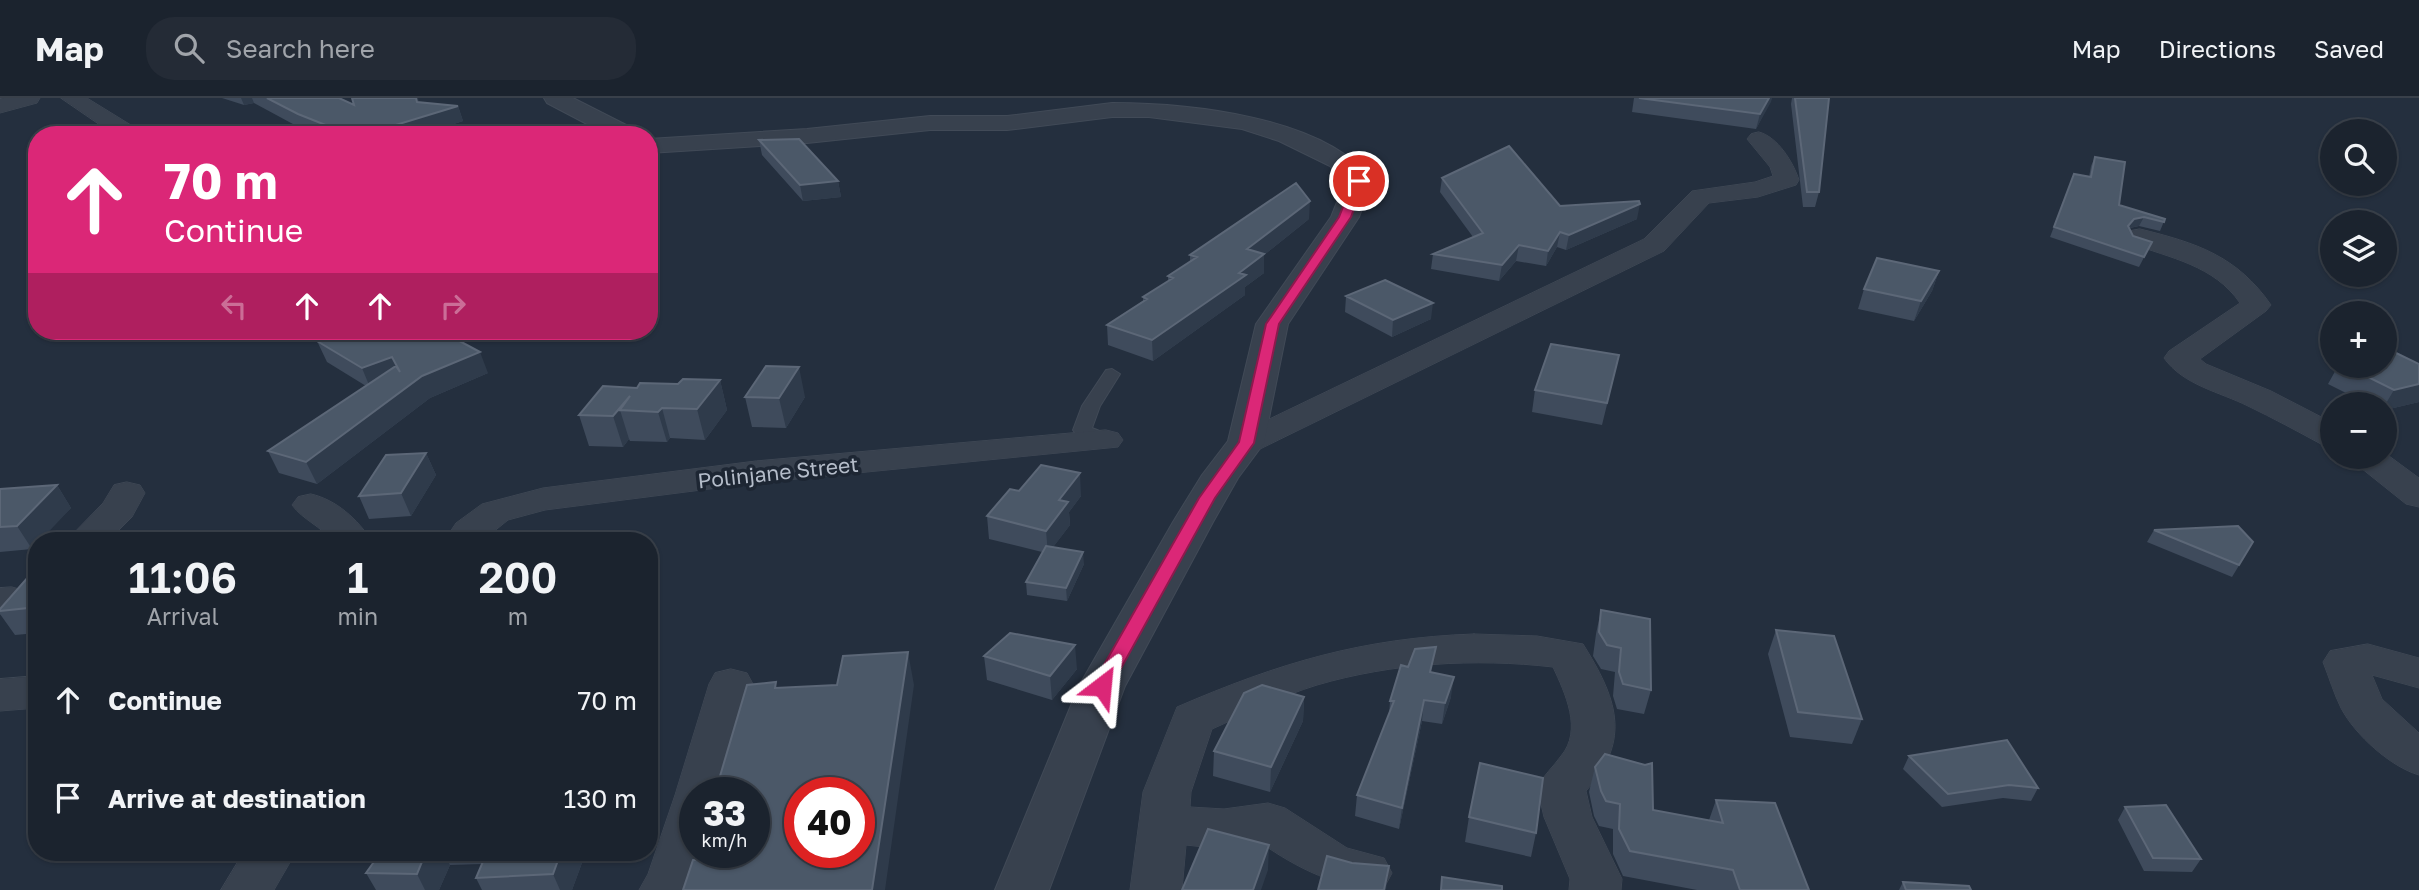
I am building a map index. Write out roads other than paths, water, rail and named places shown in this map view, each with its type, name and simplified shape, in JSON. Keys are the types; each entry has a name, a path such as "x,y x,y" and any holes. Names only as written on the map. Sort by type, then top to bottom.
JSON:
{"street":[{"path":"0,106 29,98"},
{"path":"72,98 117,126"},
{"path":"555,98 609,126"},
{"path":"658,147 930,123 1007,123 1112,110 1149,110 1245,122 1288,136 1339,161 1359,181 1345,217 1272,324 1246,443 1221,475 1200,510 1102,686 1022,890"},
{"path":"1246,443 1654,245 1701,196 1758,189 1787,180 1782,165 1759,139"},
{"path":"2140,237 2225,268 2245,286 2256,305 2180,358 2195,371 2259,398 2320,430"},
{"name":"Polinjane Street","path":"469,532 495,512 543,499 756,472 1105,440"},
{"path":"2384,469 2419,496"},
{"path":"95,532 119,509 127,493"},
{"path":"312,505 338,523 346,532"},
{"path":"1156,890 1167,792 1193,719 1258,691 1318,670 1426,649 1542,650 1568,654 1592,704 1595,734 1607,758 1580,769 1561,787 1568,817 1596,879 1595,890"},
{"path":"2419,673 2368,659 2346,662 2363,707 2394,739 2419,758"},
{"path":"703,777 731,684"},
{"path":"0,695 28,693"},
{"path":"1163,824 1224,829 1268,822 1334,866 1366,873"},
{"path":"665,890 670,886 679,856"},
{"path":"247,890 265,861"}],"lane":[{"path":"1105,440 1082,430 1091,407 1112,374"}]}
